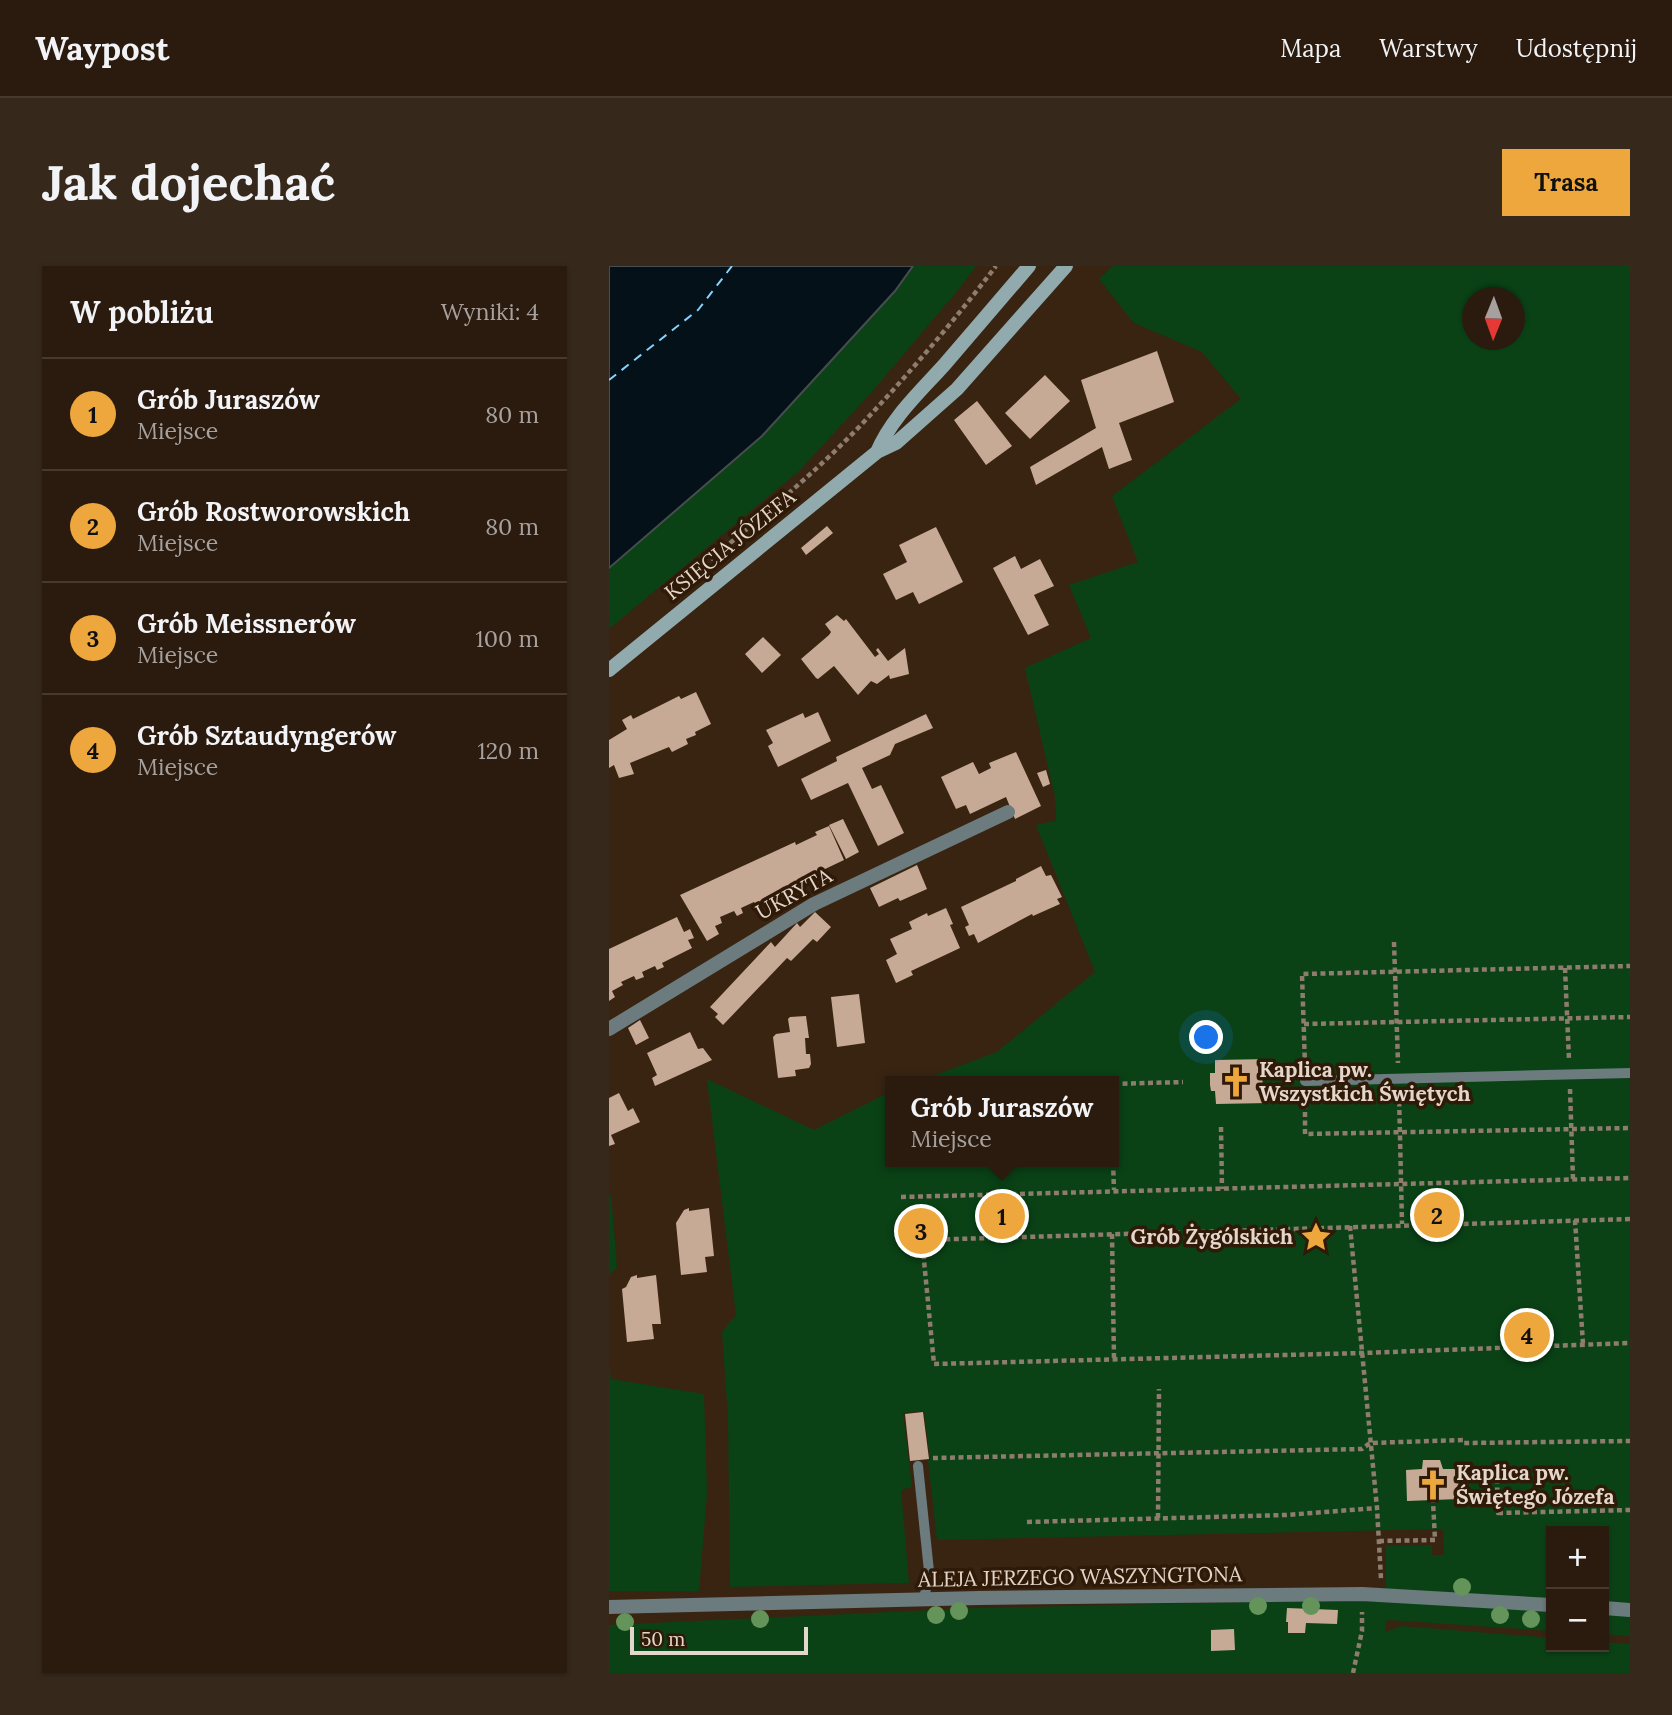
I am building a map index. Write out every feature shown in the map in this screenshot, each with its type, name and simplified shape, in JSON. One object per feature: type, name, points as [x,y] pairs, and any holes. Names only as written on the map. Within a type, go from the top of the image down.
[{"type":"street","name":"KSIĘCIA JÓZEFA","points":[[877,452],[885,433],[919,390],[1029,266]]},
{"type":"street","name":"KSIĘCIA JÓZEFA","points":[[609,670],[877,452],[896,443],[957,389],[1065,270]]},
{"type":"street","name":"UKRYTA","points":[[609,1029],[814,904],[1008,812]]},
{"type":"street","name":"ALEJA JERZEGO WASZYNGTONA","points":[[609,1607],[1361,1594],[1546,1605]]},
{"type":"street","points":[[1609,1608],[1630,1610]]},
{"type":"lane","points":[[1305,1081],[1630,1073]]},
{"type":"lane","points":[[918,1466],[929,1571],[925,1600]]},
{"type":"path","points":[[702,567],[796,486],[860,426],[967,305],[996,266]]},
{"type":"path","points":[[1630,967],[1302,974],[1305,1134],[1630,1128]]},
{"type":"path","points":[[1304,1024],[1630,1017]]},
{"type":"path","points":[[1119,1084],[1183,1082]]},
{"type":"path","points":[[1221,1127],[1222,1189]]},
{"type":"path","points":[[1113,1167],[1114,1190]]},
{"type":"path","points":[[901,1197],[1630,1178]]},
{"type":"path","points":[[1630,1219],[922,1240],[935,1364],[1630,1343]]},
{"type":"path","points":[[1575,1220],[1583,1344]]},
{"type":"path","points":[[1350,1226],[1380,1541],[1381,1594]]},
{"type":"path","points":[[1112,1234],[1114,1359]]},
{"type":"path","points":[[1158,1518],[1159,1389]]},
{"type":"path","points":[[933,1458],[1362,1450],[1370,1443],[1463,1440],[1464,1443],[1630,1441]]},
{"type":"path","points":[[1497,1479],[1498,1513],[1630,1510]]},
{"type":"path","points":[[1380,1541],[1435,1540],[1433,1501]]},
{"type":"path","points":[[1027,1522],[1286,1515],[1377,1508]]},
{"type":"path","points":[[1353,1673],[1362,1631],[1361,1594]]},
{"type":"green space","points":[[913,266],[976,266],[870,394],[799,471],[609,629],[609,568],[762,435],[895,291]]},
{"type":"green space","points":[[1113,266],[1630,266],[1630,1636],[1609,1634],[1609,1526],[1546,1526],[1546,1631],[1387,1620],[1385,1632],[1401,1626],[1546,1638],[1546,1652],[1609,1652],[1609,1642],[1630,1644],[1630,1673],[609,1673],[609,1625],[977,1608],[1386,1599],[1386,1546],[1432,1545],[1432,1555],[1444,1555],[1443,1529],[937,1540],[924,1411],[903,1413],[912,1487],[901,1490],[909,1583],[730,1587],[728,1417],[722,1332],[736,1315],[707,1079],[814,1130],[885,1094],[885,1167],[1119,1167],[1119,1076],[932,1076],[997,1052],[1095,972],[1036,825],[1056,821],[1055,797],[1025,668],[1091,638],[1069,585],[1138,562],[1112,496],[1241,399],[1202,352],[1134,323],[1099,279]]},
{"type":"green space","points":[[611,1194],[617,1267],[609,1275],[609,1196]]},
{"type":"green space","points":[[609,1364],[611,1379],[704,1394],[707,1493],[699,1591],[609,1591]]},
{"type":"shaded area","points":[[609,266],[913,266],[895,291],[762,436],[609,568]]},
{"type":"building","points":[[1157,351],[1174,402],[1119,423],[1132,460],[1109,469],[1102,447],[1036,485],[1030,467],[1096,428],[1081,380]]},
{"type":"building","points":[[1045,375],[1070,401],[1030,439],[1005,413]]},
{"type":"building","points":[[977,401],[1012,446],[986,465],[954,420]]},
{"type":"building","points":[[827,526],[833,533],[806,555],[801,548]]},
{"type":"building","points":[[936,527],[963,582],[919,604],[913,592],[896,600],[883,574],[907,562],[899,545]]},
{"type":"building","points":[[1015,556],[1021,569],[1040,559],[1054,586],[1034,595],[1049,625],[1028,635],[993,568]]},
{"type":"building","points":[[837,615],[844,621],[846,619],[875,657],[879,654],[876,650],[878,648],[888,661],[905,648],[909,674],[890,679],[889,675],[877,684],[871,681],[858,695],[834,666],[816,678],[801,659],[829,635],[831,632],[825,624]]},
{"type":"building","points":[[763,637],[781,655],[762,673],[745,654]]},
{"type":"building","points":[[696,692],[711,724],[686,739],[688,744],[672,752],[669,747],[630,763],[634,774],[619,778],[614,765],[609,768],[609,740],[627,729],[622,720],[631,715],[633,719],[679,696],[681,699]]},
{"type":"building","points":[[818,712],[831,741],[778,767],[768,746],[773,743],[766,730],[803,713],[805,718]]},
{"type":"building","points":[[926,714],[933,728],[895,744],[890,755],[862,768],[872,789],[881,785],[904,833],[878,846],[848,783],[811,800],[801,779],[837,761],[836,757]]},
{"type":"building","points":[[1016,752],[1041,806],[1015,819],[1006,797],[970,814],[966,805],[956,809],[941,777],[973,762],[979,774],[991,768],[989,763]]},
{"type":"building","points":[[1046,770],[1050,784],[1043,787],[1037,773]]},
{"type":"building","points":[[843,819],[859,852],[846,859],[829,825]]},
{"type":"building","points":[[829,826],[844,860],[804,879],[806,884],[799,887],[797,882],[783,889],[785,893],[778,896],[775,892],[762,899],[764,903],[757,906],[754,902],[741,908],[743,913],[737,916],[734,911],[720,917],[722,923],[715,926],[719,934],[707,941],[680,895],[795,842],[796,845]]},
{"type":"building","points":[[917,865],[927,889],[879,907],[870,888]]},
{"type":"building","points":[[1041,866],[1046,876],[1051,875],[1062,897],[1057,899],[1060,904],[1033,916],[1032,914],[978,943],[974,934],[969,936],[965,927],[969,925],[961,907]]},
{"type":"building","points":[[946,908],[960,948],[911,971],[913,975],[896,983],[886,960],[897,954],[890,939],[912,929],[909,922]]},
{"type":"building","points":[[815,912],[831,927],[817,942],[813,939],[791,961],[787,958],[723,1025],[715,1017],[718,1014],[710,1007],[771,942],[775,947],[797,923],[800,927]]},
{"type":"building","points":[[677,917],[684,932],[690,929],[694,938],[688,940],[692,948],[662,963],[664,967],[657,970],[655,966],[642,972],[644,977],[636,980],[634,976],[621,982],[623,985],[612,991],[615,997],[609,1001],[609,949]]},
{"type":"building","points":[[859,994],[865,1043],[837,1047],[831,997]]},
{"type":"building","points":[[806,1016],[809,1038],[805,1038],[806,1054],[810,1054],[811,1064],[809,1068],[795,1070],[796,1076],[778,1078],[773,1037],[790,1032],[790,1017]]},
{"type":"building","points":[[640,1020],[649,1038],[636,1045],[628,1028]]},
{"type":"building","points":[[690,1032],[698,1049],[703,1048],[712,1060],[655,1086],[652,1078],[657,1075],[647,1053]]},
{"type":"building","name":"Kaplica pw. Wszystkich Świętych","points":[[1268,1059],[1265,1071],[1262,1071],[1263,1091],[1266,1090],[1269,1103],[1216,1104],[1215,1091],[1211,1091],[1210,1085],[1210,1073],[1215,1073],[1215,1060]]},
{"type":"building","points":[[619,1093],[628,1111],[633,1108],[640,1122],[611,1135],[615,1144],[609,1146],[609,1098]]},
{"type":"building","points":[[689,1208],[689,1211],[709,1208],[714,1256],[705,1257],[707,1272],[681,1275],[676,1223],[684,1210]]},
{"type":"building","points":[[637,1275],[637,1278],[656,1275],[661,1324],[652,1324],[654,1339],[627,1342],[622,1289],[631,1277]]},
{"type":"building","points":[[923,1412],[929,1459],[910,1461],[905,1414]]},
{"type":"building","points":[[1423,1460],[1440,1460],[1443,1469],[1458,1469],[1459,1499],[1407,1501],[1406,1470],[1422,1469]]},
{"type":"building","points":[[1287,1608],[1338,1610],[1337,1624],[1306,1623],[1305,1633],[1288,1633]]},
{"type":"building","points":[[1234,1629],[1235,1650],[1211,1651],[1211,1630]]},
{"type":"ferry route","points":[[609,380],[698,310],[732,266]]},
{"type":"place","name":"Kaplica pw. Wszystkich Świętych","points":[[1236,1082]]},
{"type":"place","name":"Grób Rostworowskich","points":[[1437,1215]]},
{"type":"place","name":"Grób Juraszów","points":[[1002,1216]]},
{"type":"place","name":"Grób Meissnerów","points":[[921,1231]]},
{"type":"place","name":"Grób Żygólskich","points":[[1316,1237]]},
{"type":"place","name":"Grób Sztaudyngerów","points":[[1527,1335]]},
{"type":"place","name":"Kaplica pw. Świętego Józefa","points":[[1433,1485]]}]
